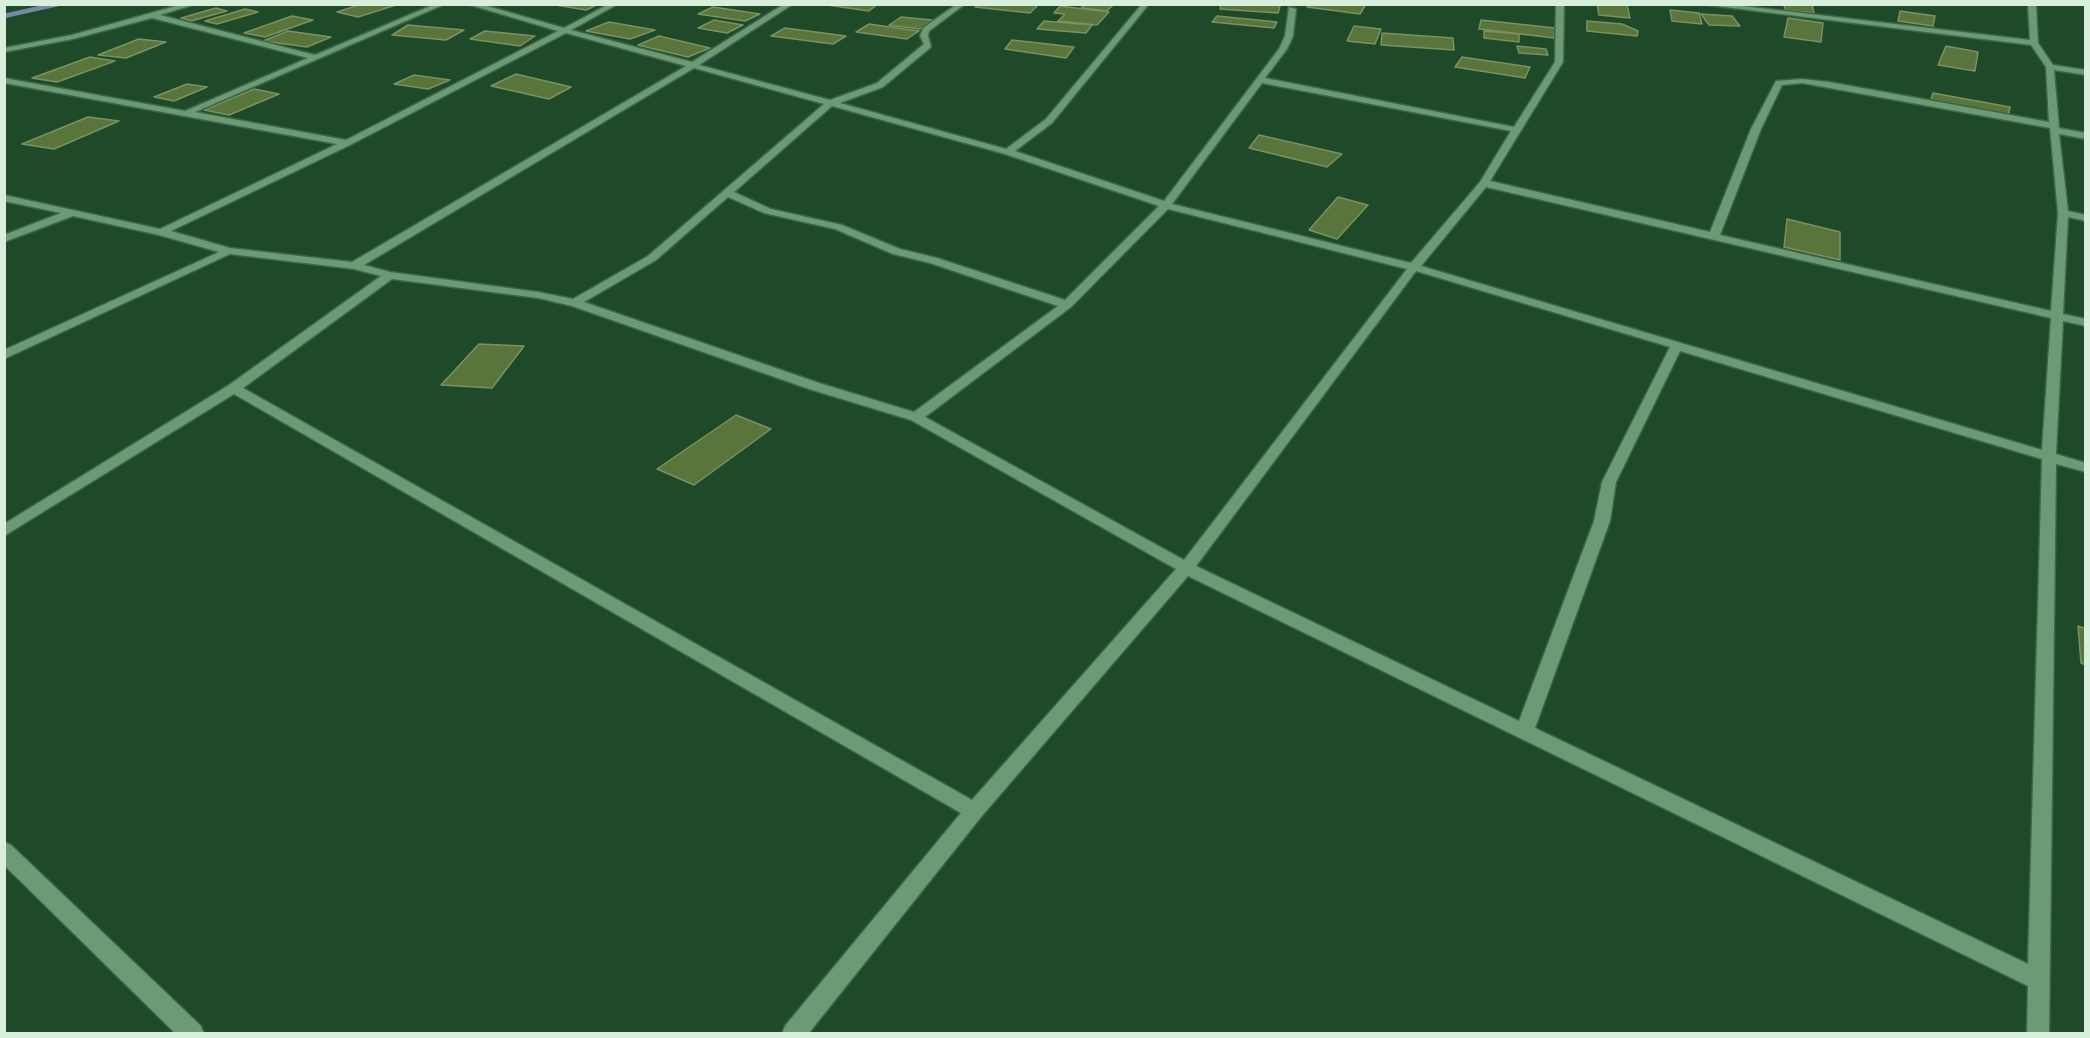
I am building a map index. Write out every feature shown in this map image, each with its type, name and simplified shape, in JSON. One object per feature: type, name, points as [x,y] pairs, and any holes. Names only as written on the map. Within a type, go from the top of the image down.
[{"type":"street","points":[[4,50],[73,37],[193,4]]},
{"type":"street","points":[[188,112],[442,4]]},
{"type":"street","points":[[470,4],[1008,152],[1166,205],[1414,267],[2085,468]]},
{"type":"street","points":[[161,232],[347,143],[615,4]]},
{"type":"street","points":[[354,266],[641,98],[790,4]]},
{"type":"street","points":[[575,303],[652,258],[829,104],[880,84],[928,45],[924,36],[926,30],[962,4]]},
{"type":"street","points":[[1008,152],[1049,121],[1146,4]]},
{"type":"street","points":[[793,1034],[974,811],[1186,568],[1414,267],[1484,183],[1560,62],[1560,4]]},
{"type":"street","points":[[1703,4],[2034,43]]},
{"type":"street","points":[[2032,4],[2034,43],[2050,67],[2063,213],[2049,456],[2038,1034]]},
{"type":"street","points":[[916,417],[1067,305],[1166,205],[1283,49],[1293,9]]},
{"type":"street","points":[[154,16],[318,58]]},
{"type":"street","points":[[2050,67],[2085,73]]},
{"type":"street","points":[[4,80],[347,143]]},
{"type":"street","points":[[1261,80],[1518,130]]},
{"type":"street","points":[[1714,237],[1756,129],[1779,83],[1802,81],[1829,85],[2085,136]]},
{"type":"street","points":[[1484,183],[2085,323]]},
{"type":"street","points":[[726,192],[768,211],[838,228],[897,252],[933,260],[1067,305]]},
{"type":"street","points":[[4,198],[161,232],[229,251],[354,266],[390,275],[538,295],[575,303],[814,386],[916,417],[1186,568],[2040,981]]},
{"type":"street","points":[[4,239],[73,213]]},
{"type":"street","points":[[2063,213],[2085,218]]},
{"type":"street","points":[[4,355],[229,251]]},
{"type":"street","points":[[4,531],[234,388],[390,275]]},
{"type":"street","points":[[1524,732],[1602,522],[1609,482],[1677,345]]},
{"type":"street","points":[[234,388],[974,811]]},
{"type":"street","points":[[4,851],[193,1034]]},
{"type":"building","points":[[362,4],[399,4],[358,17],[337,12]]},
{"type":"building","points":[[549,4],[599,4],[586,10]]},
{"type":"building","points":[[820,4],[878,4],[869,11]]},
{"type":"building","points":[[978,4],[1039,4],[1030,13],[975,7]]},
{"type":"building","points":[[1086,4],[1114,4],[1107,11],[1081,8]]},
{"type":"building","points":[[1221,4],[1280,6],[1278,13],[1220,9]]},
{"type":"building","points":[[1308,4],[1366,4],[1360,14],[1307,7]]},
{"type":"building","points":[[1597,4],[1627,5],[1630,18],[1599,15]]},
{"type":"building","points":[[1784,4],[1812,4],[1814,13],[1785,10]]},
{"type":"building","points":[[1060,6],[1109,12],[1097,25],[1058,21],[1065,14],[1054,13]]},
{"type":"building","points":[[713,7],[760,14],[745,21],[698,14]]},
{"type":"building","points":[[216,8],[227,11],[191,21],[181,18]]},
{"type":"building","points":[[245,9],[258,12],[217,24],[205,21]]},
{"type":"building","points":[[1670,10],[1699,13],[1702,24],[1672,21]]},
{"type":"building","points":[[1900,11],[1935,16],[1933,26],[1898,21]]},
{"type":"building","points":[[1701,14],[1732,16],[1740,26],[1709,25]]},
{"type":"building","points":[[292,16],[313,20],[265,37],[244,33]]},
{"type":"building","points":[[1217,16],[1277,22],[1274,28],[1212,22]]},
{"type":"building","points":[[901,17],[932,20],[920,29],[889,25]]},
{"type":"building","points":[[1788,18],[1823,23],[1821,42],[1784,37]]},
{"type":"building","points":[[714,20],[743,25],[727,33],[698,28]]},
{"type":"building","points":[[1481,20],[1555,28],[1554,38],[1479,29]]},
{"type":"building","points":[[1044,21],[1092,25],[1086,33],[1037,29]]},
{"type":"building","points":[[1587,21],[1622,24],[1638,31],[1637,36],[1587,31]]},
{"type":"building","points":[[609,22],[655,30],[630,39],[586,31]]},
{"type":"building","points":[[869,24],[919,31],[907,39],[856,32]]},
{"type":"building","points":[[408,25],[464,30],[446,40],[392,35]]},
{"type":"building","points":[[1354,26],[1381,29],[1375,44],[1347,41]]},
{"type":"building","points":[[785,28],[846,36],[833,44],[771,36]]},
{"type":"building","points":[[288,31],[331,37],[307,47],[263,41]]},
{"type":"building","points":[[485,31],[535,36],[520,46],[470,39]]},
{"type":"building","points":[[1484,31],[1519,34],[1519,42],[1484,38]]},
{"type":"building","points":[[1382,33],[1453,38],[1454,50],[1381,45]]},
{"type":"building","points":[[659,36],[710,48],[688,57],[638,45]]},
{"type":"building","points":[[139,39],[166,42],[126,58],[98,55]]},
{"type":"building","points":[[1012,40],[1074,47],[1066,58],[1005,49]]},
{"type":"building","points":[[1517,46],[1546,49],[1548,55],[1519,53]]},
{"type":"building","points":[[1946,46],[1978,52],[1975,71],[1938,65]]},
{"type":"building","points":[[90,57],[115,61],[57,82],[32,78]]},
{"type":"building","points":[[1462,57],[1530,67],[1525,78],[1455,67]]},
{"type":"building","points":[[516,74],[571,87],[549,99],[491,86]]},
{"type":"building","points":[[414,75],[450,80],[428,89],[394,84]]},
{"type":"building","points":[[187,84],[207,87],[174,101],[154,97]]},
{"type":"building","points":[[254,89],[279,94],[229,115],[204,110]]},
{"type":"building","points":[[1933,93],[2010,107],[2008,117],[1930,102]]},
{"type":"building","points":[[88,117],[119,121],[54,149],[22,144]]},
{"type":"building","points":[[1259,135],[1342,154],[1327,167],[1249,148]]},
{"type":"building","points":[[1338,197],[1368,205],[1337,239],[1309,230]]},
{"type":"building","points":[[1787,219],[1840,232],[1840,260],[1784,247]]},
{"type":"building","points":[[479,344],[524,346],[492,388],[441,385]]},
{"type":"building","points":[[736,415],[771,429],[694,485],[657,469]]},
{"type":"building","points":[[2078,626],[2086,629],[2086,665],[2081,663]]},
{"type":"waterway","points":[[4,16],[58,4]]}]
